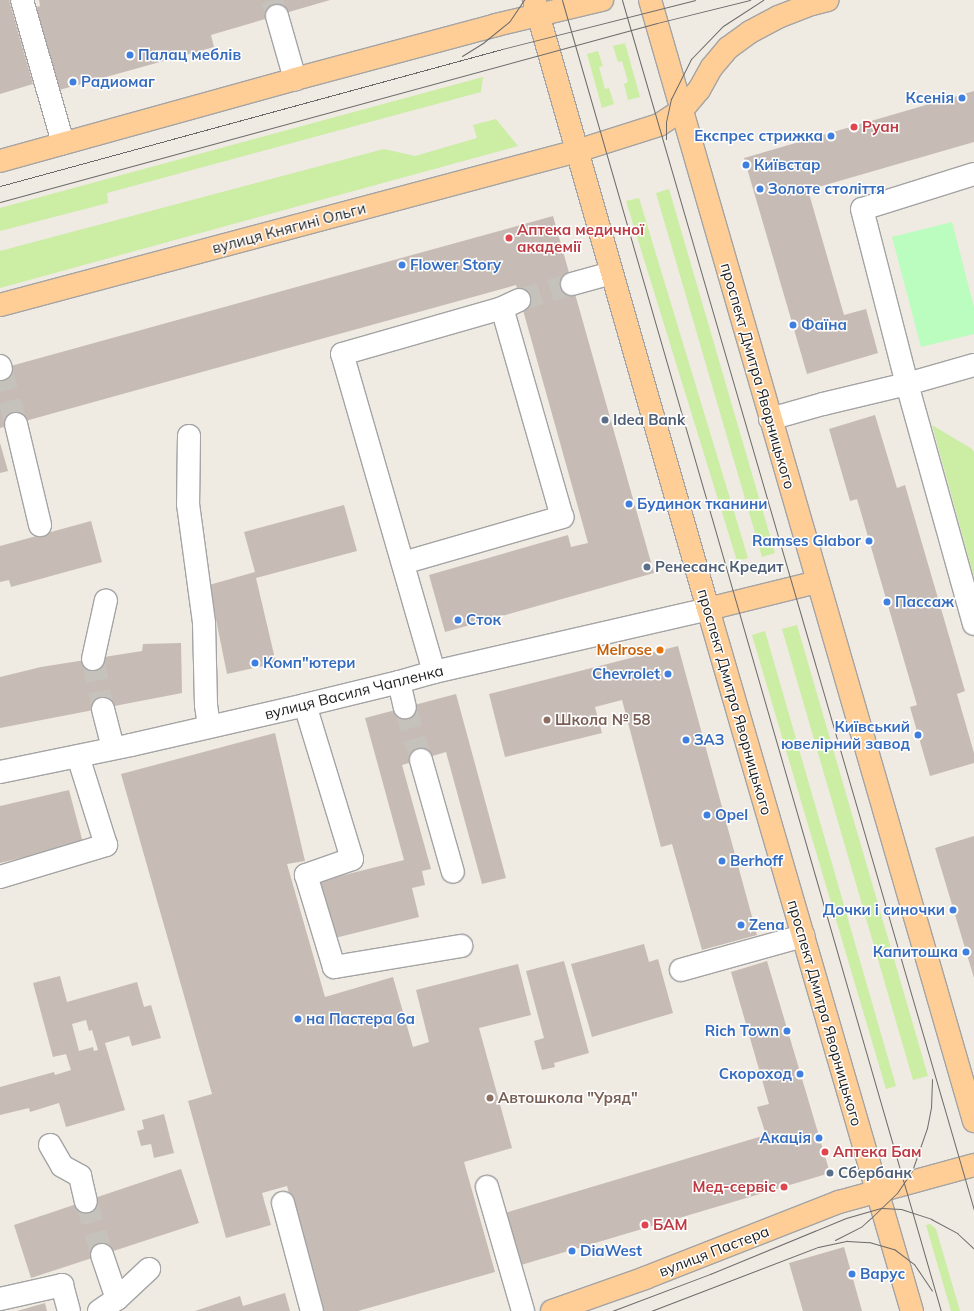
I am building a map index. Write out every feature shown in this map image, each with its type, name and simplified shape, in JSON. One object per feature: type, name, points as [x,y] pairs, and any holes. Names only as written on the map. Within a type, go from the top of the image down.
[{"type":"main road","points":[[0,161],[295,78],[536,7],[602,0]]},
{"type":"main road","name":"проспект Дмитра Яворницького","points":[[650,0],[974,1121]]},
{"type":"main road","name":"вулиця Княгині Ольги","points":[[0,305],[577,151],[659,125],[682,110],[699,90],[712,68],[728,48],[750,32],[778,17],[812,4],[828,0]]},
{"type":"main road","name":"проспект Дмитра Яворницького","points":[[536,7],[708,609],[912,1311]]},
{"type":"main road","points":[[708,609],[817,582]]},
{"type":"main road","name":"вулиця Пастера","points":[[552,1311],[645,1278],[839,1202],[974,1165]]},
{"type":"street","points":[[22,0],[63,143]]},
{"type":"street","points":[[277,16],[295,78]]},
{"type":"street","points":[[974,174],[862,209],[907,384],[974,624]]},
{"type":"street","points":[[572,284],[612,273]]},
{"type":"street","points":[[403,563],[562,517],[510,304],[342,354],[434,672]]},
{"type":"street","points":[[770,419],[822,404],[907,384],[974,366]]},
{"type":"street","points":[[16,424],[40,525]]},
{"type":"street","points":[[189,436],[188,504],[204,623],[206,704],[209,726]]},
{"type":"street","points":[[93,659],[106,600]]},
{"type":"street","name":"вулиця Василя Чапленка","points":[[0,772],[305,705],[434,672],[708,609]]},
{"type":"street","points":[[399,682],[405,707]]},
{"type":"street","points":[[305,705],[352,859],[306,875],[334,967],[461,946]]},
{"type":"street","points":[[104,709],[113,748]]},
{"type":"street","points":[[0,877],[106,845],[86,786],[78,756]]},
{"type":"street","points":[[421,760],[453,872]]},
{"type":"street","points":[[681,970],[803,936]]},
{"type":"street","points":[[50,1145],[62,1166],[80,1176],[86,1201]]},
{"type":"street","points":[[487,1187],[523,1311]]},
{"type":"street","points":[[283,1203],[312,1311]]},
{"type":"street","points":[[102,1255],[117,1299]]},
{"type":"street","points":[[99,1311],[117,1299],[148,1269]]},
{"type":"street","points":[[0,1299],[62,1285],[69,1311]]},
{"type":"green space","points":[[625,43],[640,97],[628,100],[624,84],[628,82],[622,61],[618,62],[613,46]]},
{"type":"green space","points":[[598,51],[603,66],[599,67],[605,89],[609,88],[614,104],[602,108],[587,54]]},
{"type":"green space","points":[[483,77],[481,92],[107,193],[108,203],[0,231],[0,208]]},
{"type":"green space","points":[[496,119],[518,146],[0,288],[0,251],[384,149],[415,156],[477,138],[473,125]]},
{"type":"green space","points":[[669,189],[775,553],[762,557],[656,193]]},
{"type":"green space","points":[[639,198],[748,558],[737,561],[626,201]]},
{"type":"green space","points":[[952,222],[974,307],[974,334],[921,347],[892,237]]},
{"type":"green space","points":[[932,425],[972,449],[974,452],[974,577]]},
{"type":"green space","points":[[797,625],[928,1076],[913,1080],[782,629]]},
{"type":"green space","points":[[765,631],[896,1086],[886,1089],[752,635]]},
{"type":"green space","points":[[930,1224],[936,1229],[960,1311],[951,1311],[926,1225]]},
{"type":"building","points":[[0,0],[9,0],[33,84],[0,94]]},
{"type":"building","points":[[39,0],[330,0],[211,35],[214,47],[52,92],[29,10],[40,6]]},
{"type":"building","points":[[974,91],[974,142],[808,190],[844,315],[866,309],[878,353],[807,374],[744,158]]},
{"type":"building","points":[[553,216],[654,573],[445,632],[429,575],[568,535],[571,547],[588,543],[516,285],[0,428],[0,369]]},
{"type":"building","points":[[875,415],[897,488],[905,485],[965,691],[957,694],[974,753],[974,763],[930,776],[910,707],[917,705],[857,499],[850,501],[829,429]]},
{"type":"building","points":[[0,443],[8,471],[0,473]]},
{"type":"building","points":[[344,505],[357,551],[256,578],[276,663],[227,674],[209,585],[255,572],[244,532]]},
{"type":"building","points":[[91,521],[102,562],[11,587],[9,580],[0,582],[0,546]]},
{"type":"building","points":[[181,643],[182,693],[0,728],[0,677],[41,667],[142,651],[143,644]]},
{"type":"building","points":[[678,646],[757,935],[702,950],[672,844],[661,847],[622,700],[595,707],[602,733],[505,757],[489,694]]},
{"type":"building","points":[[456,694],[506,878],[482,884],[446,752],[402,765],[431,869],[422,871],[425,885],[412,888],[419,917],[335,938],[320,881],[404,860],[365,718]]},
{"type":"building","name":"на Пастера 6а","points":[[275,733],[305,861],[287,864],[325,997],[393,977],[413,1047],[429,1042],[416,990],[518,964],[531,1015],[479,1028],[512,1148],[464,1162],[495,1272],[358,1311],[322,1311],[287,1186],[262,1193],[271,1225],[226,1238],[188,1101],[212,1094],[121,774]]},
{"type":"building","points":[[69,790],[83,843],[0,863],[0,806]]},
{"type":"building","points":[[974,836],[974,978],[935,848]]},
{"type":"building","points":[[644,944],[649,962],[658,959],[673,1013],[592,1037],[571,964]]},
{"type":"building","points":[[564,961],[589,1053],[554,1063],[555,1067],[542,1070],[534,1041],[544,1038],[526,971]]},
{"type":"building","points":[[767,961],[830,1173],[521,1265],[505,1213],[766,1135],[757,1107],[769,1104],[731,972]]},
{"type":"building","points":[[60,976],[67,1002],[137,982],[144,1007],[151,1005],[161,1038],[132,1046],[129,1036],[105,1043],[125,1110],[66,1127],[59,1103],[30,1112],[29,1108],[0,1115],[0,1087],[54,1072],[55,1075],[71,1070],[66,1054],[53,1057],[33,983]],"holes":[[[86,1020],[89,1031],[92,1030],[98,1050],[94,1051],[93,1047],[79,1051],[72,1024]]]},
{"type":"building","points":[[164,1114],[174,1153],[154,1158],[151,1144],[141,1146],[137,1131],[144,1129],[142,1120]]},
{"type":"building","points":[[181,1169],[199,1223],[31,1278],[14,1225]]},
{"type":"building","points":[[844,1247],[862,1311],[803,1311],[789,1263]]},
{"type":"building","points":[[285,1293],[290,1311],[195,1311],[240,1296],[243,1306]]},
{"type":"building","points":[[45,1303],[47,1311],[17,1311]]},
{"type":"tunnel","points":[[272,0],[277,16]]},
{"type":"tunnel","points":[[519,300],[572,284]]},
{"type":"tunnel","points":[[1,369],[16,424]]},
{"type":"tunnel","points":[[93,659],[103,709]]},
{"type":"tunnel","points":[[405,707],[421,760]]},
{"type":"tunnel","points":[[86,1201],[102,1255]]},
{"type":"tram line","points":[[462,56],[484,42],[509,22],[524,0]]},
{"type":"tram line","points":[[562,0],[941,1311]]},
{"type":"tram line","points":[[622,0],[974,1210]]},
{"type":"tram line","points":[[0,186],[502,49],[695,0]]},
{"type":"tram line","points":[[0,202],[657,23],[750,0]]},
{"type":"tram line","points":[[666,139],[666,122],[671,99],[691,59],[723,26],[763,0]]},
{"type":"tram line","points":[[835,1240],[862,1226],[871,1218],[897,1193],[912,1171],[927,1128],[931,1108],[932,1079]]},
{"type":"tram line","points":[[612,1311],[710,1274],[846,1218],[882,1208],[901,1209],[931,1219],[957,1233],[974,1249]]},
{"type":"tram line","points":[[651,1311],[818,1247],[847,1241],[869,1242],[894,1249],[914,1264],[932,1291]]},
{"type":"place","name":"Палац меблів","points":[[130,55]]},
{"type":"place","name":"Радиомаг","points":[[73,82]]},
{"type":"place","name":"Ксенія","points":[[962,98]]},
{"type":"place","name":"Руан","points":[[854,127]]},
{"type":"place","name":"Експрес стрижка","points":[[831,136]]},
{"type":"place","name":"Київстар","points":[[746,165]]},
{"type":"place","name":"Золоте століття","points":[[760,189]]},
{"type":"place","name":"Аптека медичної академії","points":[[509,238]]},
{"type":"place","name":"Flower Story","points":[[402,265]]},
{"type":"place","name":"Фаїна","points":[[793,325]]},
{"type":"place","name":"Idea Bank","points":[[605,420]]},
{"type":"place","name":"Будинок тканини","points":[[629,504]]},
{"type":"place","name":"Ramses Glabor","points":[[869,541]]},
{"type":"place","name":"Ренесанс Кредит","points":[[647,567]]},
{"type":"place","name":"Пассаж","points":[[887,602]]},
{"type":"place","name":"Сток","points":[[458,620]]},
{"type":"place","name":"Melrose","points":[[660,650]]},
{"type":"place","name":"Комп\"ютери","points":[[255,663]]},
{"type":"place","name":"Chevrolet","points":[[668,674]]},
{"type":"place","name":"Школа № 58","points":[[547,720]]},
{"type":"place","name":"Київський ювелірний завод","points":[[918,735]]},
{"type":"place","name":"ЗАЗ","points":[[686,740]]},
{"type":"place","name":"Opel","points":[[707,815]]},
{"type":"place","name":"Berhoff","points":[[722,861]]},
{"type":"place","name":"Дочки і синочки","points":[[953,910]]},
{"type":"place","name":"Zena","points":[[741,925]]},
{"type":"place","name":"Капитошка","points":[[966,952]]},
{"type":"place","name":"на Пастера 6а","points":[[298,1019]]},
{"type":"place","name":"Rich Town","points":[[787,1031]]},
{"type":"place","name":"Скороход","points":[[800,1074]]},
{"type":"place","name":"Автошкола \"Уряд\"","points":[[490,1098]]},
{"type":"place","name":"Акація","points":[[819,1138]]},
{"type":"place","name":"Аптека Бам","points":[[825,1152]]},
{"type":"place","name":"Сбербанк","points":[[830,1173]]},
{"type":"place","name":"Мед-сервіс","points":[[784,1187]]},
{"type":"place","name":"БАМ","points":[[645,1225]]},
{"type":"place","name":"DiaWest","points":[[572,1251]]},
{"type":"place","name":"Варус","points":[[852,1274]]}]
